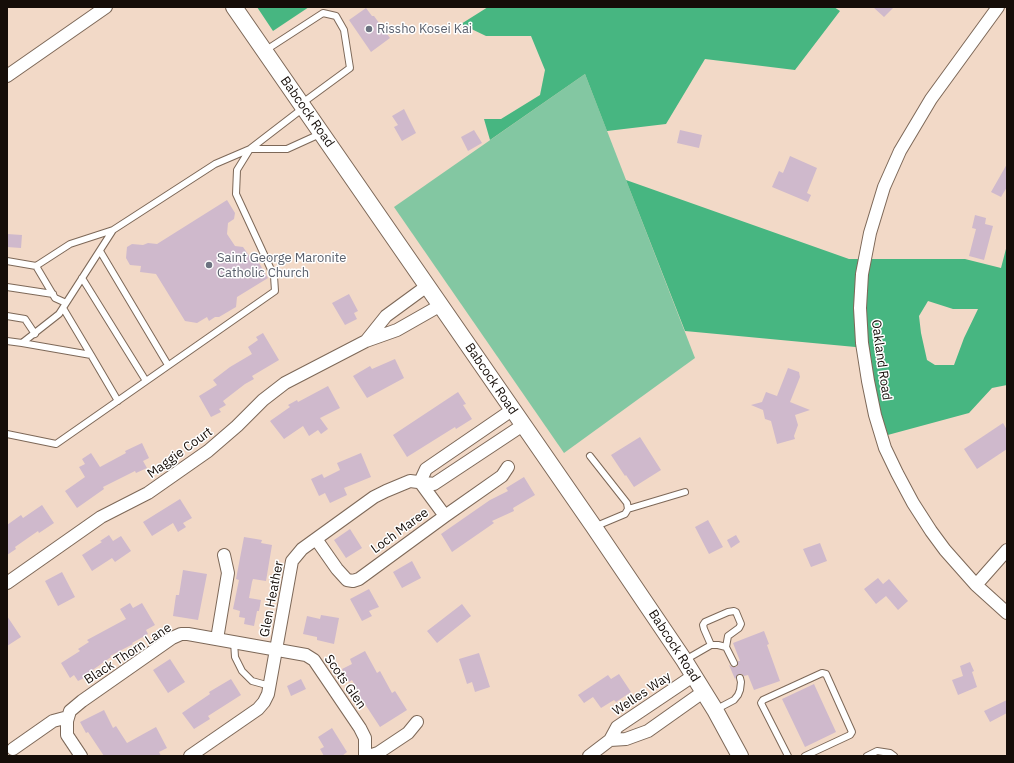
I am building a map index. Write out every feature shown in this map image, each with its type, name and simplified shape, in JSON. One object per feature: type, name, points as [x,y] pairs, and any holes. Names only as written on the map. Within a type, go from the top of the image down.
[{"type":"main road","name":"Babcock Road","points":[[234,7],[594,527],[684,660],[715,710],[740,756]]},
{"type":"street","points":[[7,76],[106,7]]},
{"type":"street","name":"Oakland Road","points":[[998,7],[931,99],[900,151],[884,187],[870,233],[862,274],[860,308],[862,343],[868,381],[875,415],[885,448],[913,503],[931,531],[958,566],[976,585],[1007,613]]},
{"type":"street","name":"Maggie Court","points":[[366,341],[386,316],[427,286]]},
{"type":"street","name":"Maggie Court","points":[[7,583],[101,517],[148,493],[208,452],[237,426],[262,400],[285,383],[366,341],[397,330],[441,305]]},
{"type":"street","points":[[445,516],[420,482],[426,469],[512,410]]},
{"type":"street","name":"Glen Heather","points":[[190,756],[258,709],[264,702],[270,686],[292,561],[302,549],[374,497],[410,482],[434,484],[523,425]]},
{"type":"street","name":"Loch Maree","points":[[316,539],[337,569],[347,580],[359,579],[502,476],[508,467]]},
{"type":"street","points":[[976,585],[1007,550]]},
{"type":"street","points":[[217,639],[228,573],[224,555]]},
{"type":"street","name":"Black Thorn Lane","points":[[68,717],[70,711],[82,701],[172,638],[181,634],[276,649]]},
{"type":"street","name":"Scots Glen","points":[[276,649],[306,655],[314,660],[366,738],[365,756]]},
{"type":"street","name":"Welles Way","points":[[610,740],[617,727],[693,676]]},
{"type":"street","name":"Welles Way","points":[[589,756],[610,740],[626,739],[648,730],[703,692]]},
{"type":"street","points":[[13,749],[53,721],[68,717],[66,727],[67,735],[81,756]]},
{"type":"street","points":[[369,756],[378,754],[408,733],[417,722]]},
{"type":"lane","points":[[7,434],[56,444],[275,290],[274,276],[236,194],[237,170],[250,150],[350,68],[344,30],[336,16],[323,13],[265,51]]},
{"type":"lane","points":[[7,262],[36,266],[70,244],[113,230],[215,164],[250,150],[287,149],[322,134]]},
{"type":"lane","points":[[22,343],[59,314],[113,230]]},
{"type":"lane","points":[[100,251],[168,365]]},
{"type":"lane","points":[[36,266],[55,298],[64,306],[91,356],[118,401]]},
{"type":"lane","points":[[82,278],[146,381]]},
{"type":"lane","points":[[7,287],[53,294]]},
{"type":"lane","points":[[7,316],[25,319],[35,334]]},
{"type":"lane","points":[[7,341],[91,356]]},
{"type":"lane","points":[[590,456],[627,503],[628,509],[625,514],[594,527]]},
{"type":"lane","points":[[628,509],[685,492]]},
{"type":"lane","points":[[711,646],[704,629],[703,625],[705,622],[728,612],[736,612],[741,624],[739,628],[728,636],[726,647],[734,662]]},
{"type":"lane","points":[[234,642],[235,657],[242,672],[252,681],[270,686]]},
{"type":"lane","points":[[684,660],[711,646],[718,645],[726,647]]},
{"type":"lane","points":[[788,756],[762,703],[762,700],[822,673],[826,674],[852,732],[850,735],[805,756]]},
{"type":"lane","points":[[715,710],[734,700],[738,695],[741,682],[740,678]]},
{"type":"lane","points":[[867,756],[877,751],[890,753],[894,756]]},
{"type":"green space","points":[[257,7],[309,7],[273,31]]},
{"type":"green space","points":[[488,7],[834,7],[840,11],[795,70],[705,59],[666,124],[607,131],[585,74],[490,140],[484,119],[501,119],[540,95],[545,70],[531,36],[486,36],[461,24]]},
{"type":"green space","points":[[585,74],[695,358],[564,453],[394,207]]},
{"type":"green space","points":[[626,180],[849,259],[965,259],[1001,268],[1007,245],[1007,385],[992,388],[969,413],[884,436],[866,348],[685,331]],"holes":[[[928,301],[953,309],[978,309],[964,338],[954,365],[935,365],[927,360],[919,316]]]},
{"type":"building","points":[[873,7],[894,7],[884,17]]},
{"type":"building","name":"Rissho Kosei Kai","points":[[366,8],[372,16],[374,16],[390,38],[371,52],[349,20]]},
{"type":"building","points":[[404,109],[416,133],[402,141],[394,127],[398,125],[392,116]]},
{"type":"building","points":[[474,130],[482,143],[468,151],[461,137]]},
{"type":"building","points":[[680,130],[702,135],[699,148],[677,143]]},
{"type":"building","points":[[790,156],[817,168],[807,193],[811,195],[808,202],[772,187],[779,171],[783,173]]},
{"type":"building","points":[[1007,164],[1007,187],[1001,197],[991,192]]},
{"type":"building","points":[[227,200],[235,213],[234,219],[228,223],[227,234],[235,246],[243,247],[250,257],[256,258],[268,278],[237,297],[236,307],[219,317],[215,317],[209,321],[207,317],[197,323],[185,321],[156,274],[140,272],[141,266],[130,265],[126,258],[127,247],[132,244],[157,244]]},
{"type":"building","points":[[975,215],[986,218],[985,224],[993,226],[984,260],[969,256],[976,229],[972,228]]},
{"type":"building","points":[[7,234],[22,235],[21,248],[7,247]]},
{"type":"building","points":[[349,294],[358,311],[354,313],[357,319],[345,325],[332,303]]},
{"type":"building","points":[[263,333],[279,360],[252,376],[254,379],[223,401],[226,405],[219,409],[221,412],[211,417],[199,396],[217,385],[213,380],[230,367],[252,354],[248,347],[258,340],[256,337]]},
{"type":"building","points":[[395,359],[404,378],[367,398],[353,376],[370,366],[372,369]]},
{"type":"building","points":[[788,368],[799,372],[800,377],[790,402],[810,410],[795,415],[798,425],[794,436],[795,439],[777,444],[771,421],[765,419],[763,410],[751,405],[762,402],[766,392],[777,396]]},
{"type":"building","points":[[328,386],[340,408],[320,418],[328,429],[321,434],[318,430],[309,436],[303,426],[284,439],[270,421],[290,407],[288,405],[297,400],[298,402]]},
{"type":"building","points":[[458,392],[466,404],[463,405],[472,419],[456,429],[455,427],[407,457],[393,435]]},
{"type":"building","points":[[1003,423],[1007,430],[1007,449],[977,469],[964,449]]},
{"type":"building","points":[[640,437],[661,470],[634,487],[611,455]]},
{"type":"building","points":[[142,443],[149,458],[143,461],[147,468],[136,473],[135,471],[103,487],[104,489],[77,508],[65,491],[85,477],[79,467],[85,464],[82,459],[91,453],[100,467],[126,453],[125,451]]},
{"type":"building","points":[[361,453],[371,477],[344,488],[347,495],[330,503],[325,493],[319,496],[311,479],[322,474],[324,478],[340,470],[337,463]]},
{"type":"building","points":[[524,477],[535,495],[513,508],[514,511],[492,521],[494,523],[452,552],[441,534],[490,500],[508,491],[506,488]]},
{"type":"building","points":[[180,499],[192,518],[183,523],[186,527],[178,532],[173,523],[152,536],[143,522]]},
{"type":"building","points":[[42,505],[54,523],[39,533],[38,531],[15,547],[16,549],[7,555],[7,525],[21,515],[23,518]]},
{"type":"building","points":[[708,520],[723,547],[709,554],[695,527]]},
{"type":"building","points":[[350,529],[362,548],[346,558],[334,540]]},
{"type":"building","points":[[109,535],[113,541],[121,536],[131,551],[115,562],[112,558],[92,571],[82,555],[102,542],[100,541]]},
{"type":"building","points":[[736,535],[740,542],[731,548],[727,540]]},
{"type":"building","points":[[244,537],[262,540],[261,543],[272,545],[266,581],[253,579],[252,582],[249,598],[261,600],[254,626],[244,624],[245,618],[239,617],[240,611],[233,609],[239,580],[236,579]]},
{"type":"building","points":[[820,543],[827,561],[811,567],[803,549]]},
{"type":"building","points":[[412,561],[421,578],[402,588],[393,572]]},
{"type":"building","points":[[183,570],[207,574],[198,620],[173,616],[176,595],[179,595]]},
{"type":"building","points":[[62,572],[75,597],[58,606],[45,581]]},
{"type":"building","points":[[878,578],[883,584],[889,579],[908,601],[898,610],[886,596],[876,604],[864,589]]},
{"type":"building","points":[[369,589],[379,607],[369,611],[372,616],[362,621],[350,599]]},
{"type":"building","points":[[130,603],[133,608],[142,603],[155,625],[146,630],[148,634],[110,656],[111,657],[87,674],[88,676],[78,681],[74,675],[70,678],[61,663],[80,651],[78,649],[89,642],[87,640],[126,619],[120,609]]},
{"type":"building","points":[[462,604],[471,616],[437,643],[427,631]]},
{"type":"building","points":[[321,615],[339,618],[334,644],[317,640],[317,637],[303,634],[307,616],[320,619]]},
{"type":"building","points":[[7,616],[21,637],[7,646]]},
{"type":"building","points":[[764,631],[769,644],[767,645],[780,681],[754,690],[748,675],[744,676],[739,674],[735,679],[729,665],[736,667],[738,665],[738,661],[740,661],[733,643]]},
{"type":"building","points":[[365,651],[377,673],[380,671],[392,693],[395,691],[407,710],[380,727],[359,695],[352,680],[349,682],[342,669],[352,664],[350,659]]},
{"type":"building","points":[[479,653],[490,687],[475,692],[472,682],[467,684],[459,659]]},
{"type":"building","points":[[170,659],[185,682],[168,693],[153,670]]},
{"type":"building","points":[[970,662],[974,671],[972,672],[977,687],[958,695],[952,680],[963,676],[960,666]]},
{"type":"building","points":[[619,674],[631,692],[616,702],[614,700],[601,708],[593,697],[584,703],[578,695],[608,675],[611,679]]},
{"type":"building","points":[[231,679],[241,695],[208,716],[210,719],[194,729],[182,713],[210,694],[209,692]]},
{"type":"building","points":[[301,679],[306,689],[291,696],[287,686]]},
{"type":"building","points":[[814,684],[836,732],[805,747],[782,699]]},
{"type":"building","points":[[1007,700],[1007,713],[990,722],[984,711]]},
{"type":"building","points":[[104,710],[113,728],[116,726],[127,743],[156,727],[167,748],[159,752],[161,756],[104,756],[88,732],[86,733],[80,722]]},
{"type":"building","points":[[332,728],[347,752],[342,756],[324,756],[320,749],[324,747],[318,737]]},
{"type":"place","name":"Rissho Kosei Kai","points":[[369,29]]},
{"type":"place","name":"Saint George Maronite Catholic Church","points":[[209,265]]}]
